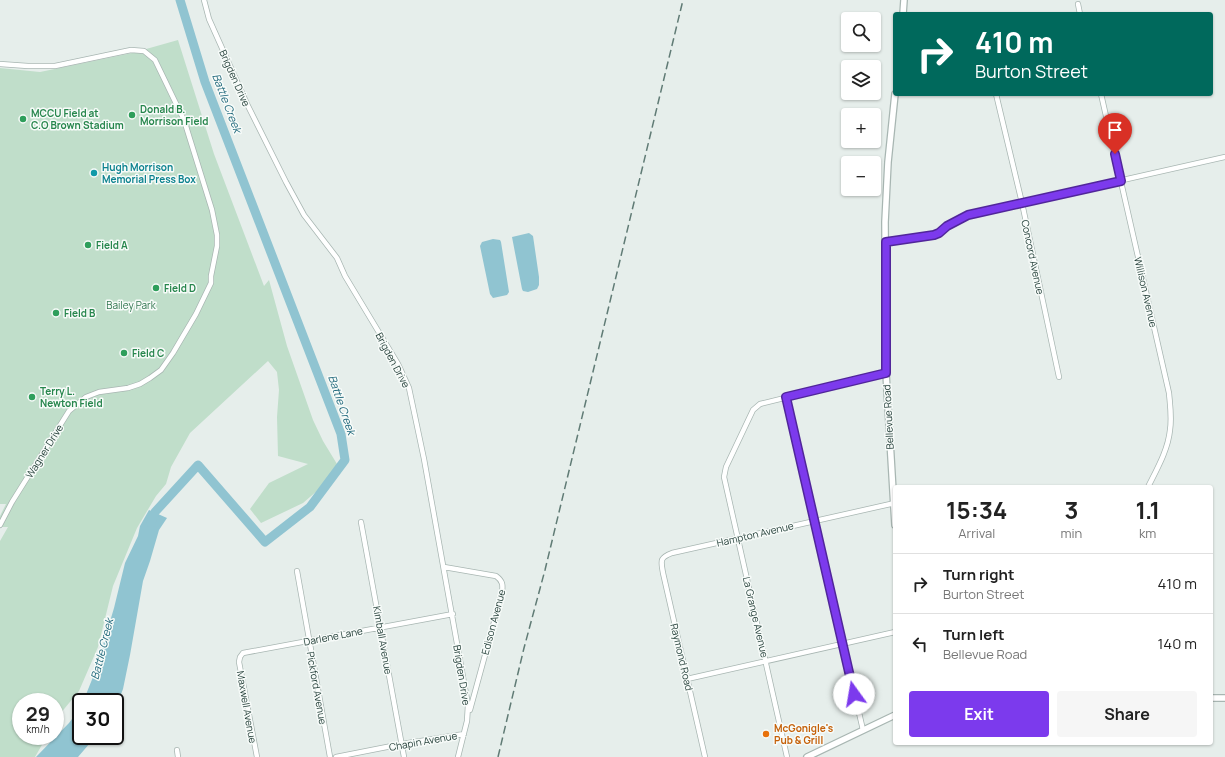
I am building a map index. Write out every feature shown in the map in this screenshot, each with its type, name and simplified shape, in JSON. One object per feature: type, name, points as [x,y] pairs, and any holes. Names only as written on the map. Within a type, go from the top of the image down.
[{"type":"street","name":"Brigden Drive","points":[[204,0],[209,19],[246,104],[286,182],[304,215],[336,258],[398,364],[409,388],[453,614],[468,705],[467,721],[458,757]]},
{"type":"street","points":[[903,12],[904,0]]},
{"type":"street","points":[[1078,4],[1080,12]]},
{"type":"street","name":"Wagner Drive","points":[[0,64],[55,66],[131,50],[144,51],[155,60],[184,120],[212,210],[217,235],[211,283],[204,299],[161,370],[140,384],[128,388],[99,392],[86,397],[69,411],[12,502],[0,525]]},
{"type":"street","name":"Bellevue Road","points":[[893,487],[886,373],[885,222],[888,162],[895,96]]},
{"type":"street","name":"Concord Avenue","points":[[996,96],[1022,203],[1059,377]]},
{"type":"street","name":"Willison Avenue","points":[[1101,96],[1168,393],[1171,415],[1170,431],[1166,448],[1149,485]]},
{"type":"street","points":[[886,242],[934,235],[968,215],[1225,157]]},
{"type":"street","points":[[863,730],[786,397],[886,373]]},
{"type":"street","name":"La Grange Avenue","points":[[786,397],[760,404],[753,410],[726,467],[724,477],[787,757]]},
{"type":"street","name":"Hampton Avenue","points":[[663,557],[672,553],[893,503]]},
{"type":"street","name":"Kimball Avenue","points":[[361,522],[404,757]]},
{"type":"street","name":"Raymond Road","points":[[663,557],[661,561],[663,573],[705,757]]},
{"type":"street","name":"Edison Avenue","points":[[444,567],[496,576],[502,581],[503,585],[467,721]]},
{"type":"street","name":"Pickford Avenue","points":[[297,571],[330,757]]},
{"type":"street","name":"Darlene Lane","points":[[240,657],[246,652],[453,614]]},
{"type":"street","points":[[687,679],[765,660],[893,632]]},
{"type":"street","name":"Maxwell Avenue","points":[[240,657],[239,662],[256,757]]},
{"type":"street","points":[[1213,698],[1225,698]]},
{"type":"street","points":[[807,757],[893,716]]},
{"type":"street","name":"Chapin Avenue","points":[[336,757],[464,734]]},
{"type":"street","points":[[177,750],[178,757]]},
{"type":"green space","name":"Bailey Park","points":[[178,40],[214,154],[264,286],[269,280],[287,346],[313,420],[323,441],[337,464],[325,484],[303,503],[261,523],[250,509],[269,483],[308,464],[278,456],[277,417],[279,390],[277,372],[268,361],[190,433],[171,467],[166,484],[156,496],[137,528],[113,586],[98,647],[79,691],[77,693],[72,693],[72,699],[64,709],[64,693],[12,693],[12,745],[42,745],[35,757],[0,757],[0,541],[8,527],[0,527],[0,516],[6,504],[0,504],[0,68],[40,72],[132,53]]},
{"type":"water","points":[[529,233],[533,236],[539,285],[537,289],[528,292],[523,291],[522,289],[512,237]]},
{"type":"water","points":[[493,239],[500,240],[501,242],[509,292],[507,295],[493,298],[490,294],[480,246],[482,242]]},
{"type":"water","points":[[149,510],[167,518],[159,530],[143,581],[123,689],[121,693],[87,693],[95,672],[114,608],[125,563],[138,536],[140,526]]},
{"type":"water","points":[[72,719],[72,745],[88,745],[78,757],[36,757],[48,745],[64,745],[64,728]]},
{"type":"waterway","name":"Battle Creek","points":[[151,523],[155,512],[198,465],[265,542],[310,507],[345,460],[341,434],[205,82],[180,0]]},
{"type":"railway","points":[[498,757],[524,648],[545,570],[683,0]]},
{"type":"place","name":"Donald B. Morrison Field","points":[[132,115]]},
{"type":"place","name":"MCCU Field at C.O Brown Stadium","points":[[23,119]]},
{"type":"place","name":"Hugh Morrison Memorial Press Box","points":[[94,173]]},
{"type":"place","name":"Field A","points":[[88,245]]},
{"type":"place","name":"Field D","points":[[156,288]]},
{"type":"place","name":"Field B","points":[[56,313]]},
{"type":"place","name":"Field C","points":[[124,353]]},
{"type":"place","name":"Terry L. Newton Field","points":[[32,397]]},
{"type":"place","name":"McGonigle's Pub & Grill","points":[[766,734]]},
{"type":"route","points":[[854,694],[786,397],[886,373],[886,242],[928,237],[939,233],[947,226],[968,215],[1121,181],[1115,154]]}]
